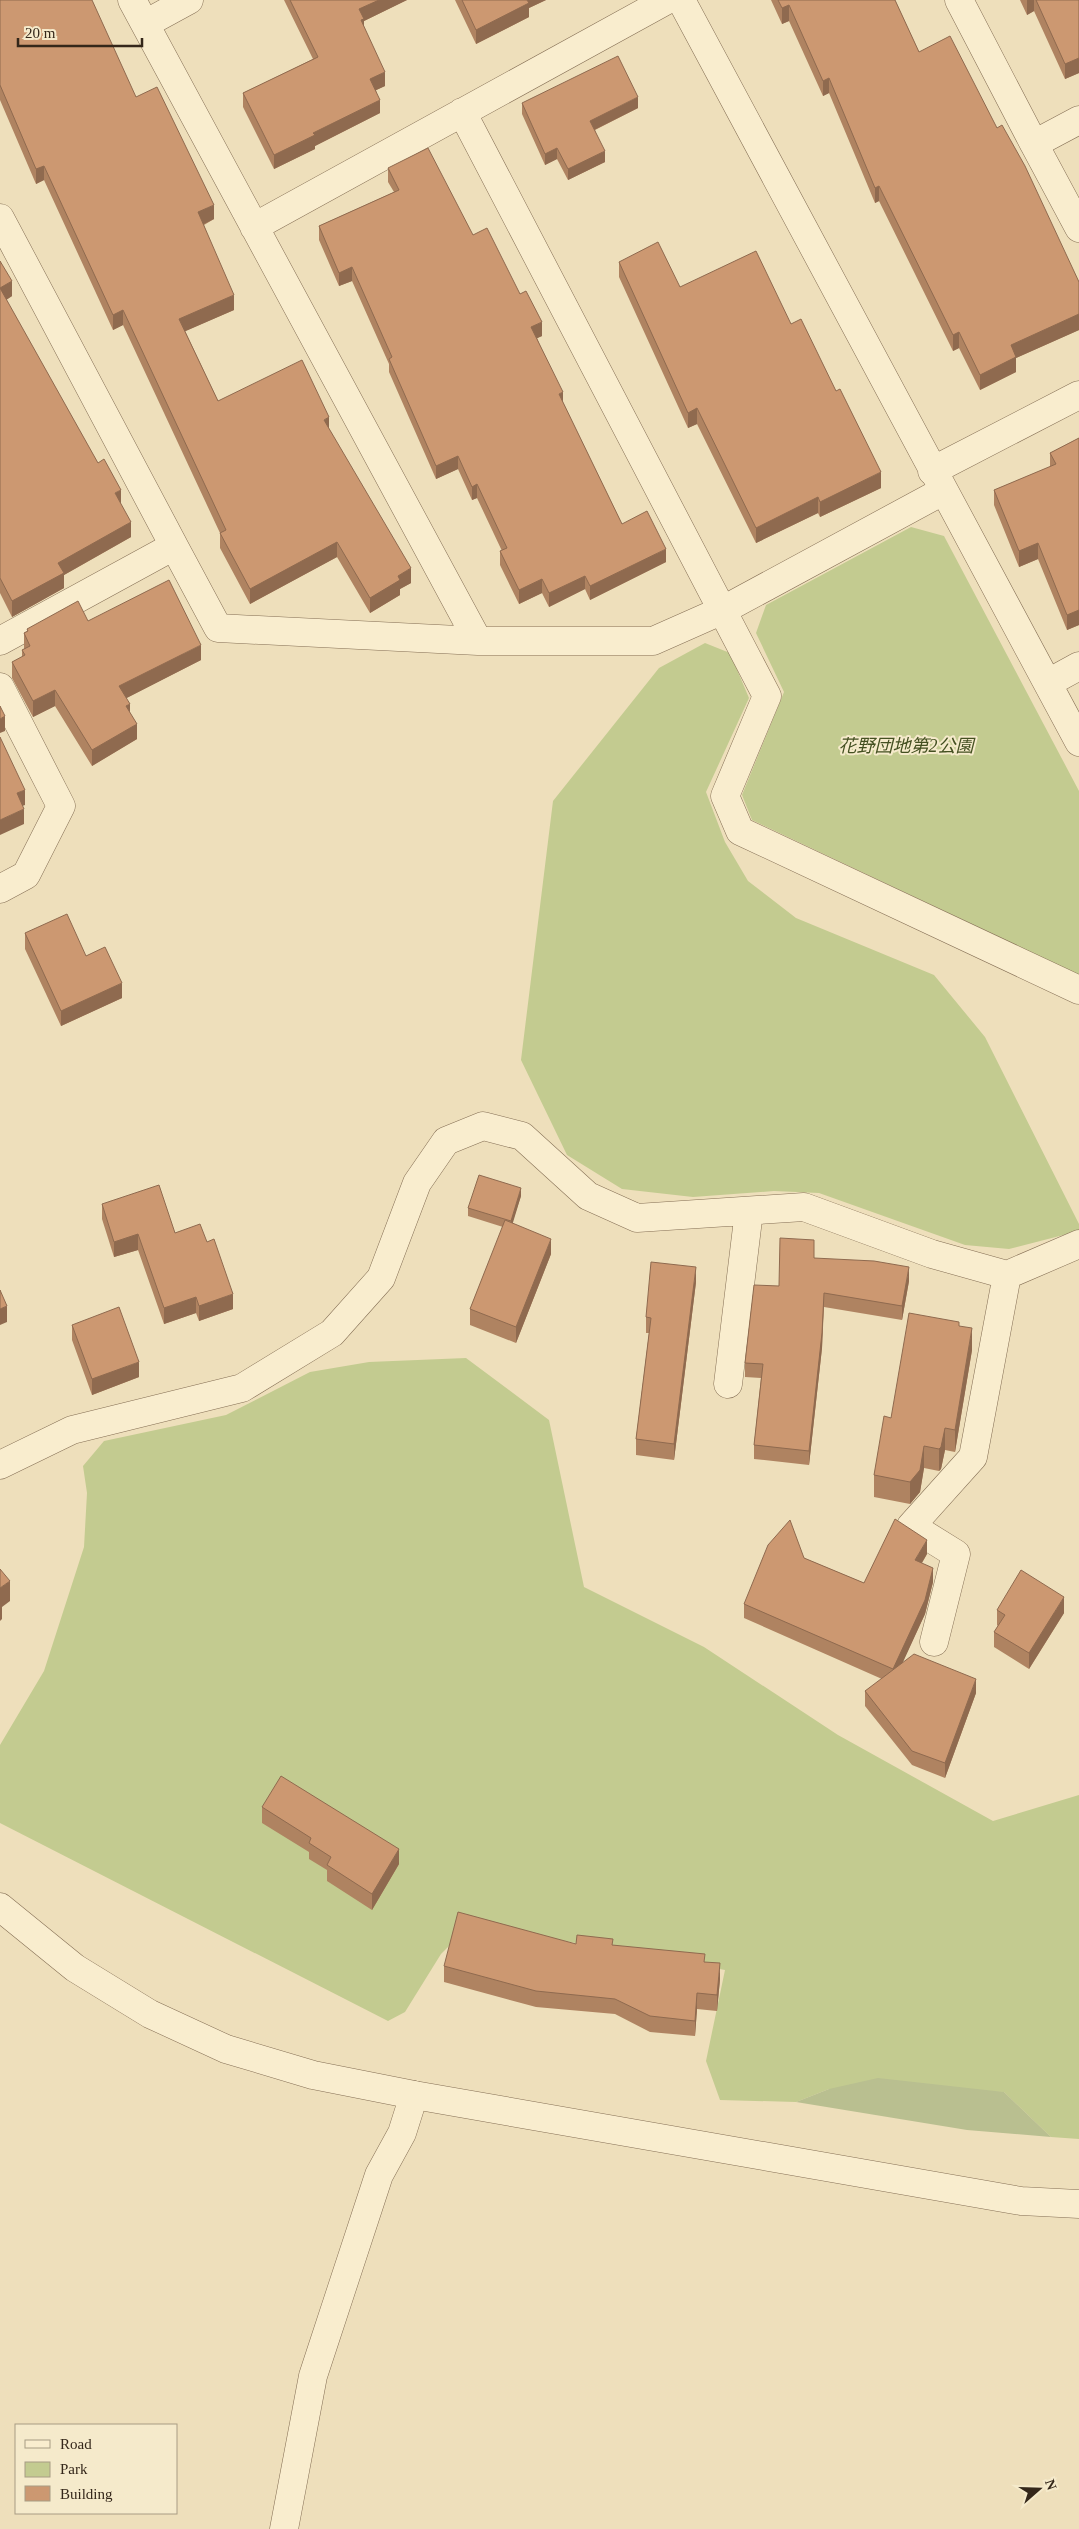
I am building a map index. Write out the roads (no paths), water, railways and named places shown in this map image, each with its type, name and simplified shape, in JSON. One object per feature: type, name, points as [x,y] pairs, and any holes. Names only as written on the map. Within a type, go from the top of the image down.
[{"type":"street","points":[[132,0],[478,640]]},
{"type":"street","points":[[145,24],[190,0]]},
{"type":"street","points":[[254,227],[667,0]]},
{"type":"street","points":[[681,0],[1079,742]]},
{"type":"street","points":[[958,0],[1079,228]]},
{"type":"street","points":[[462,112],[767,696],[726,796],[740,831],[1079,990]]},
{"type":"street","points":[[1034,144],[1079,120]]},
{"type":"street","points":[[0,218],[218,628],[478,640],[653,641],[723,610],[1079,395]]},
{"type":"street","points":[[0,641],[174,546]]},
{"type":"street","points":[[1048,683],[1079,666]]},
{"type":"street","points":[[0,687],[62,806],[26,875],[0,889]]},
{"type":"street","points":[[0,1465],[72,1430],[242,1388],[332,1333],[382,1278],[417,1183],[446,1141],[483,1126],[522,1136],[588,1196],[637,1218],[804,1207],[932,1254],[1007,1276],[1079,1244]]},
{"type":"street","points":[[728,1384],[749,1211]]},
{"type":"street","points":[[934,1642],[956,1554],[911,1526],[974,1458],[1007,1276]]},
{"type":"street","points":[[0,1907],[75,1968],[150,2014],[226,2049],[313,2075],[414,2095],[1021,2201],[1079,2204]]},
{"type":"street","points":[[284,2529],[313,2376],[379,2176],[402,2133],[414,2095]]},
{"type":"park label","name":"花野団地第2公園","points":[[906,746]]}]
